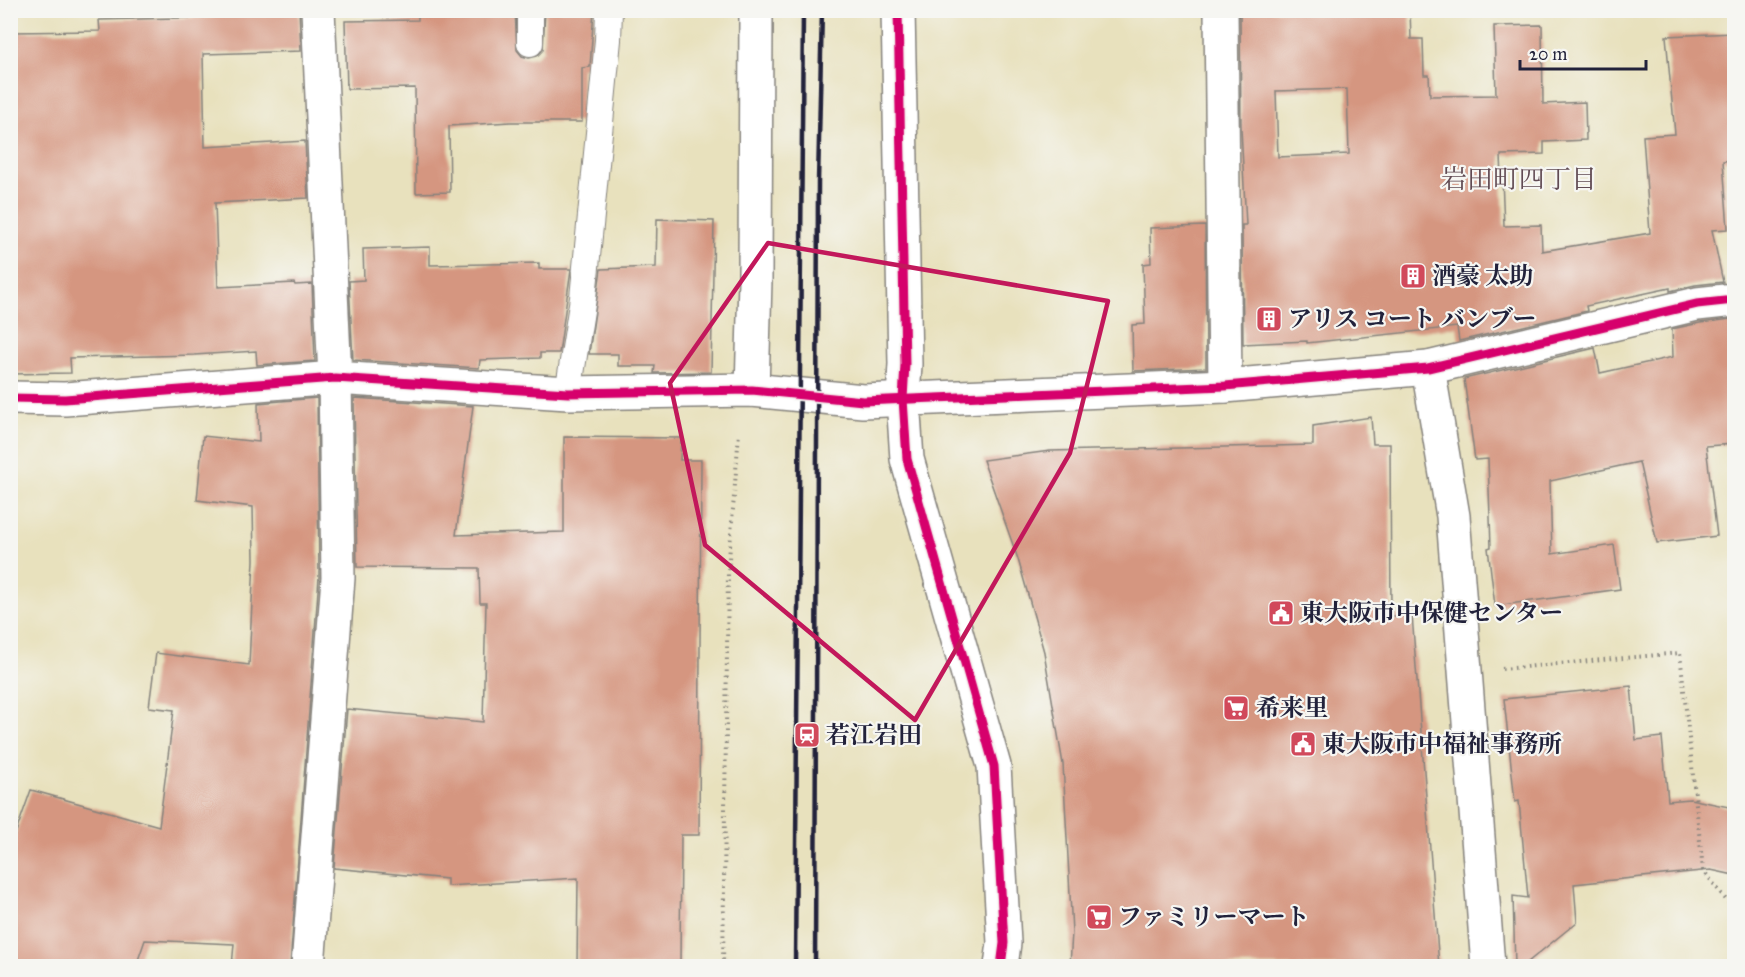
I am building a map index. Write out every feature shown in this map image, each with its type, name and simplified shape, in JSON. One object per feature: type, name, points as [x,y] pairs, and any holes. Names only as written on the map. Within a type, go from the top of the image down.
[{"type":"street","points":[[308,966],[338,578],[335,378],[318,10]]},
{"type":"street","points":[[752,390],[755,280],[756,10]]},
{"type":"street","points":[[898,10],[905,352],[903,399],[907,459],[994,766],[1004,943],[1001,966]]},
{"type":"street","points":[[1221,10],[1225,386]]},
{"type":"street","points":[[10,398],[65,399],[335,378],[568,393],[752,390],[863,401],[1225,386],[1428,368],[1697,304],[1734,300]]},
{"type":"street","points":[[1428,368],[1453,516],[1488,966]]},
{"type":"lane","points":[[530,43],[531,10]]},
{"type":"lane","points":[[568,393],[583,298],[609,10]]},
{"type":"path","points":[[723,966],[728,572],[739,434]]},
{"type":"path","points":[[1466,672],[1680,653],[1703,870],[1734,910]]},
{"type":"highlighted area","points":[[768,243],[1108,301],[1070,453],[915,720],[705,545],[670,383]]},
{"type":"building","points":[[214,10],[299,10],[301,51],[203,54],[205,147],[305,141],[308,198],[215,203],[218,287],[312,284],[315,361],[257,365],[256,351],[70,358],[71,373],[10,374],[10,32],[100,31],[99,20],[214,17]]},
{"type":"building","points":[[418,10],[515,11],[517,50],[522,56],[529,58],[537,56],[543,50],[545,10],[594,10],[590,67],[582,68],[582,122],[510,122],[449,126],[450,192],[416,193],[415,88],[347,89],[345,21],[418,20]]},
{"type":"building","points":[[1240,10],[1410,10],[1411,39],[1423,39],[1424,75],[1429,75],[1430,96],[1496,95],[1494,26],[1542,25],[1543,104],[1585,102],[1586,140],[1544,142],[1544,154],[1501,155],[1504,226],[1541,225],[1542,251],[1650,233],[1643,136],[1675,134],[1666,36],[1734,33],[1734,160],[1723,161],[1728,229],[1712,230],[1723,282],[1670,291],[1670,288],[1586,306],[1587,311],[1459,341],[1457,327],[1307,343],[1307,341],[1243,344],[1242,225],[1246,225],[1241,128]],"holes":[[[1347,89],[1349,154],[1278,157],[1276,91]]]},
{"type":"building","points":[[657,219],[714,221],[711,372],[654,373],[655,366],[618,366],[618,354],[589,354],[601,269],[656,267]]},
{"type":"building","points":[[1205,226],[1206,368],[1133,371],[1132,325],[1145,324],[1143,264],[1151,263],[1150,228]]},
{"type":"building","points":[[430,247],[430,265],[539,263],[539,269],[571,269],[559,353],[540,353],[540,358],[480,360],[479,368],[353,360],[349,281],[364,280],[363,249]]},
{"type":"building","points":[[1731,319],[1734,334],[1734,444],[1706,446],[1717,536],[1657,543],[1639,462],[1550,481],[1552,554],[1614,545],[1620,589],[1495,606],[1488,548],[1491,547],[1488,459],[1475,460],[1464,379],[1595,348],[1600,373],[1673,357],[1672,329]]},
{"type":"building","points":[[317,398],[319,577],[290,966],[232,966],[234,944],[145,940],[136,966],[10,966],[10,849],[31,790],[159,826],[174,710],[149,707],[156,653],[249,665],[254,560],[253,507],[197,500],[203,436],[259,442],[258,403]]},
{"type":"building","points":[[354,398],[473,406],[456,535],[564,532],[564,437],[681,438],[680,460],[701,460],[699,835],[681,835],[680,966],[577,966],[578,878],[447,886],[447,879],[334,868],[347,709],[483,722],[486,603],[480,603],[479,568],[357,567]]},
{"type":"building","name":"希来里","points":[[1371,417],[1373,444],[1390,444],[1391,616],[1412,615],[1439,966],[1070,966],[1072,932],[1063,764],[1044,652],[1018,559],[983,460],[1050,451],[1313,445],[1313,426]]},
{"type":"building","points":[[1631,686],[1636,740],[1662,737],[1668,801],[1690,799],[1734,808],[1734,875],[1711,870],[1574,884],[1577,922],[1523,966],[1515,966],[1513,896],[1528,898],[1519,801],[1515,802],[1504,699]]},
{"type":"railway","points":[[795,966],[803,10]]},
{"type":"railway","points":[[815,966],[818,182],[822,10]]},
{"type":"cycle path","points":[[898,10],[905,364],[903,399],[907,459],[994,766],[1004,943],[1001,966]]},
{"type":"cycle path","points":[[10,398],[65,399],[335,378],[568,393],[752,390],[863,401],[1225,386],[1428,368],[1697,304],[1734,300]]},
{"type":"place","name":"酒豪 太助","points":[[1413,276]]},
{"type":"place","name":"アリス コート バンブー","points":[[1269,319]]},
{"type":"place","name":"東大阪市中保健センター","points":[[1281,613]]},
{"type":"place","name":"希来里","points":[[1236,708]]},
{"type":"place","name":"若江岩田","points":[[807,735]]},
{"type":"place","name":"東大阪市中福祉事務所","points":[[1303,744]]},
{"type":"place","name":"ファミリーマート","points":[[1099,917]]},
{"type":"district","name":"岩田町四丁目","points":[[1519,179]]}]
